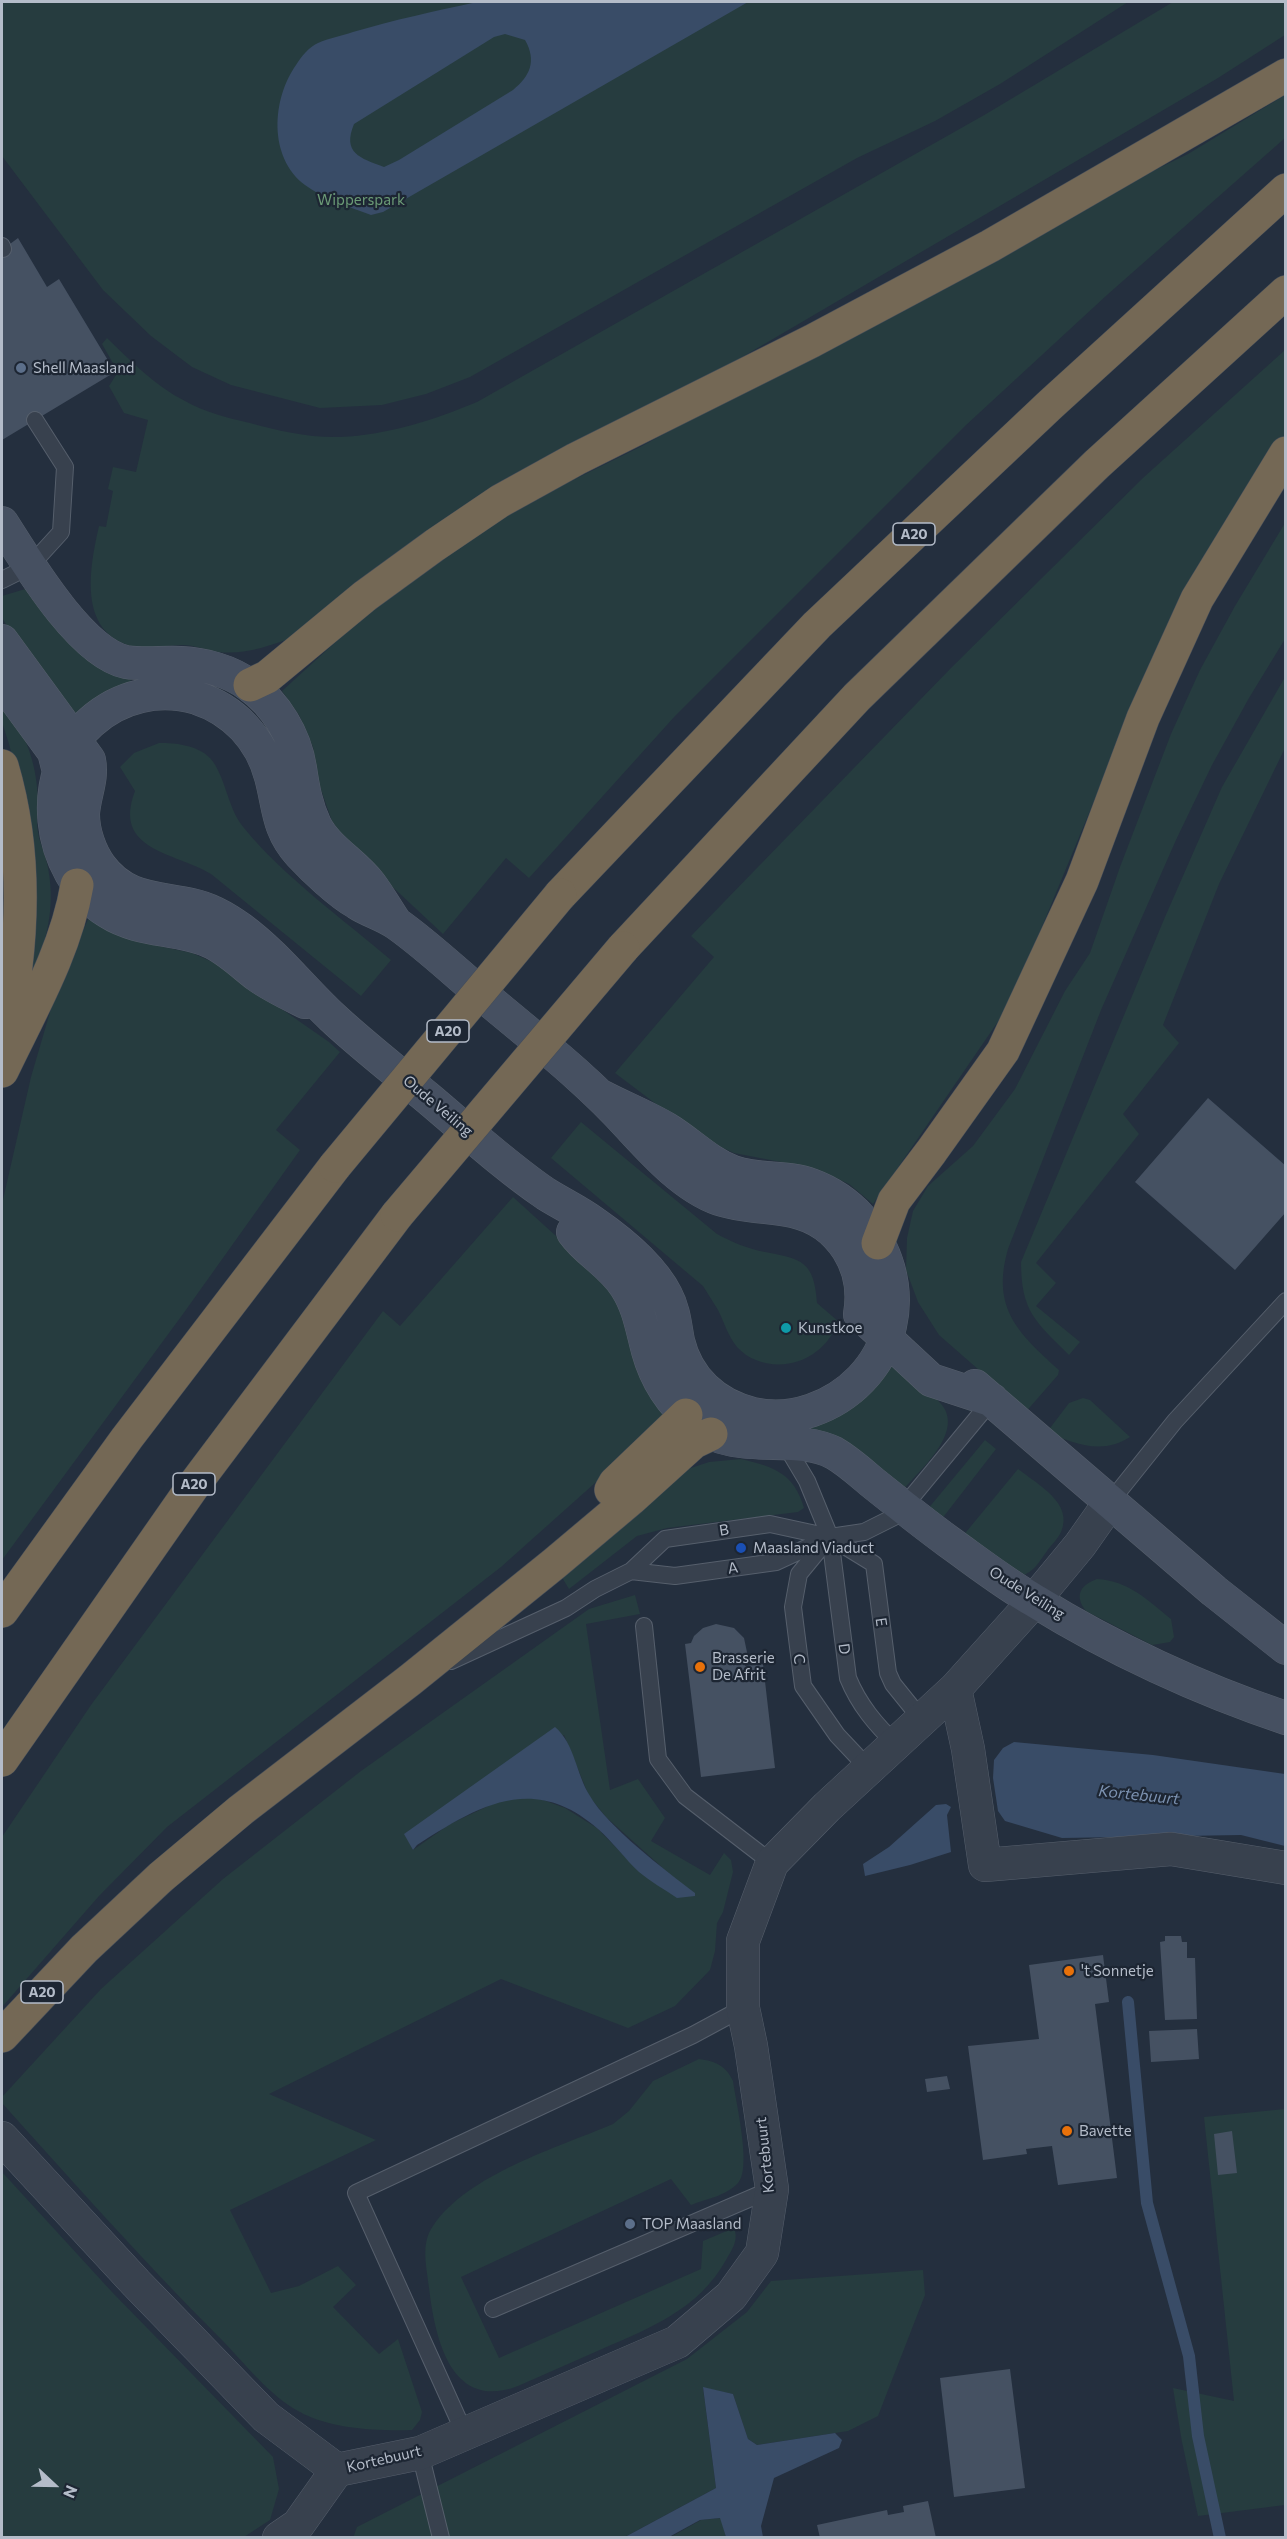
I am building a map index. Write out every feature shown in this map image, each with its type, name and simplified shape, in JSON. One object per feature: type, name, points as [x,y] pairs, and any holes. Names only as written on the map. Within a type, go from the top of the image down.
[{"type":"highway","points":[[250,685],[267,677],[383,583],[500,501],[576,459],[812,341],[990,246],[1286,75]]},
{"type":"highway","name":"A20","points":[[2,1611],[127,1438],[335,1166],[560,895],[817,625],[1051,404],[1286,190]]},
{"type":"highway","name":"A20","points":[[2,1760],[194,1485],[397,1215],[623,948],[857,697],[1097,464],[1286,292]]},
{"type":"highway","points":[[878,1243],[894,1201],[1003,1051],[1082,881],[1143,718],[1197,599],[1286,453]]},
{"type":"highway","points":[[2,766],[16,843],[20,916],[14,985],[2,1046]]},
{"type":"highway","points":[[2,1071],[68,926],[77,885]]},
{"type":"highway","name":"A20","points":[[2,2036],[84,1949],[161,1877],[241,1810],[410,1680],[584,1539],[694,1442],[699,1424]]},
{"type":"main road","points":[[2,523],[16,573],[82,635],[112,658],[128,662],[191,664],[218,669],[250,685],[264,698],[288,730],[295,748],[307,807],[316,827],[329,844],[370,884],[395,922]]},
{"type":"main road","points":[[2,641],[89,760],[92,772],[83,814],[86,837],[102,870],[118,884],[138,895],[156,900],[190,904],[202,923],[144,928],[125,921],[99,906],[77,885],[60,850],[55,831],[54,811],[58,772],[54,752],[2,681]]},
{"type":"main road","points":[[211,703],[250,685]]},
{"type":"main road","points":[[58,772],[75,740],[86,726],[101,713],[136,697],[174,693],[211,703],[243,726],[260,749],[271,776],[277,813],[283,829],[298,852],[354,902],[395,922],[603,1097],[668,1130],[704,1157],[733,1187],[820,1221],[831,1229],[841,1238],[855,1261],[862,1287],[860,1314],[890,1324],[939,1358],[992,1400],[1222,1597],[1286,1648]]},
{"type":"main road","name":"Oude Veiling","points":[[202,923],[225,950],[261,978],[332,1017],[486,1146],[546,1193],[595,1223],[629,1251],[646,1291]]},
{"type":"main road","points":[[699,1424],[670,1399],[654,1371],[640,1317],[646,1291],[673,1310],[679,1345],[690,1372],[700,1385],[720,1401],[738,1409],[771,1417],[787,1416],[815,1409],[842,1395],[864,1376],[890,1324],[886,1260],[869,1226],[858,1213],[845,1202],[808,1183],[751,1176],[733,1187]]},
{"type":"main road","points":[[699,1424],[701,1405],[720,1401]]},
{"type":"main road","name":"Oude Veiling","points":[[699,1424],[734,1440],[785,1444],[822,1449],[833,1453],[903,1508],[1034,1601],[1154,1664],[1286,1718]]},
{"type":"street","name":"Kortebuurt","points":[[279,2538],[298,2525],[337,2470],[420,2453],[464,2432],[677,2342],[731,2296],[762,2253],[772,2189],[751,2046],[743,2008],[743,1941],[772,1863],[955,1689],[1034,1601],[1080,1545],[1111,1501]]},
{"type":"street","points":[[955,1689],[968,1749],[985,1865],[1171,1849],[1286,1868]]},
{"type":"street","name":"Kortebuurt","points":[[2,2138],[135,2283],[266,2417],[337,2470]]},
{"type":"lane","points":[[16,573],[61,532],[65,467],[35,420]]},
{"type":"lane","points":[[1111,1501],[1190,1404],[1286,1301]]},
{"type":"lane","points":[[830,1537],[864,1532],[896,1516],[992,1400]]},
{"type":"lane","name":"D","points":[[785,1444],[807,1480],[830,1537],[848,1678],[856,1699],[877,1726],[897,1745]]},
{"type":"lane","name":"B","points":[[410,1680],[566,1608],[595,1589],[631,1571],[665,1539],[770,1524],[830,1537]]},
{"type":"lane","name":"A","points":[[631,1571],[675,1576],[776,1562],[830,1537]]},
{"type":"lane","name":"E","points":[[830,1537],[874,1564],[888,1673],[893,1684],[922,1720]]},
{"type":"lane","name":"C","points":[[830,1537],[799,1574],[793,1607],[803,1686],[837,1735],[869,1769]]},
{"type":"lane","points":[[644,1626],[658,1758],[686,1796],[772,1863]]},
{"type":"lane","points":[[464,2432],[356,2193],[693,2035],[743,2008]]},
{"type":"lane","points":[[493,2310],[772,2189]]},
{"type":"lane","points":[[420,2453],[441,2538]]},
{"type":"green space","name":"Wipperspark","points":[[2,2],[1128,2],[1000,84],[935,121],[857,158],[470,377],[426,394],[382,405],[320,408],[231,385],[192,367],[151,336],[103,290],[2,156]]},
{"type":"green space","points":[[1173,2],[1285,2],[1285,35],[1218,78],[703,380],[294,637],[257,649],[228,653],[186,645],[131,646],[114,638],[102,627],[91,595],[93,560],[99,526],[106,527],[113,491],[108,489],[113,467],[136,472],[148,420],[124,413],[109,386],[118,372],[102,344],[107,338],[144,372],[174,395],[216,414],[272,429],[329,437],[358,436],[393,430],[444,415],[477,402],[986,114]]},
{"type":"green space","points":[[1285,95],[1285,138],[1107,295],[965,426],[675,716],[529,878],[506,858],[443,934],[353,850],[332,821],[318,781],[313,747],[299,715],[282,691],[374,607],[473,535],[561,486],[642,446],[1072,210],[1188,154]]},
{"type":"green space","points":[[1285,350],[1285,442],[1137,697],[1010,1004],[873,1204],[849,1184],[817,1169],[734,1153],[701,1138],[615,1073],[714,957],[691,936],[951,668],[1144,477]]},
{"type":"green space","points":[[1285,523],[1285,639],[1212,765],[1176,840],[1101,1010],[1008,1249],[1003,1288],[1012,1318],[1031,1344],[1059,1370],[1058,1375],[1024,1414],[987,1377],[939,1335],[918,1302],[906,1270],[907,1238],[913,1211],[928,1186],[973,1146],[1015,1089],[1065,991],[1090,953],[1171,734],[1200,670]]},
{"type":"green space","points":[[32,587],[131,679],[130,683],[78,716],[17,641],[2,618],[2,596]]},
{"type":"green space","points":[[1285,677],[1285,748],[1219,884],[1163,1025],[1179,1043],[1123,1114],[1139,1134],[1036,1263],[1056,1283],[1036,1306],[1080,1342],[1069,1355],[1039,1324],[1027,1305],[1021,1262],[1165,917],[1222,787]]},
{"type":"green space","points":[[2,701],[17,724],[32,759],[37,784],[38,832],[50,878],[49,918],[35,972],[31,967],[20,788],[2,722]]},
{"type":"green space","points":[[159,743],[179,744],[193,748],[210,758],[220,774],[238,820],[259,846],[314,897],[391,960],[361,996],[211,874],[151,847],[139,838],[132,826],[130,811],[135,791],[120,767],[134,753]]},
{"type":"green space","points":[[89,917],[135,941],[192,953],[217,964],[340,1052],[276,1130],[300,1150],[2,1560],[2,1204],[31,1077],[55,995]]},
{"type":"green space","points":[[581,1122],[717,1234],[746,1247],[788,1257],[804,1264],[813,1278],[817,1303],[839,1322],[824,1345],[808,1357],[787,1364],[755,1360],[737,1347],[703,1286],[551,1158]]},
{"type":"green space","points":[[513,1197],[609,1284],[670,1416],[501,1567],[167,1827],[99,1896],[2,2007],[2,1837],[91,1705],[383,1311],[400,1326]]},
{"type":"green space","points":[[892,1363],[937,1399],[947,1416],[947,1427],[937,1451],[902,1491],[812,1429],[813,1425]]},
{"type":"green space","points":[[1083,1398],[1090,1400],[1130,1437],[1109,1446],[1088,1446],[1047,1432],[1069,1403]]},
{"type":"green space","points":[[985,1440],[996,1449],[941,1520],[927,1510]]},
{"type":"green space","points":[[741,1459],[781,1473],[795,1487],[804,1508],[798,1512],[667,1528],[637,1536],[569,1589],[560,1574],[688,1469],[709,1462]]},
{"type":"green space","points":[[1018,1469],[1058,1503],[1064,1522],[1060,1535],[1039,1563],[1021,1576],[962,1537]]},
{"type":"green space","points":[[1097,1579],[1128,1587],[1171,1619],[1174,1637],[1170,1642],[1152,1645],[1086,1611],[1080,1601],[1081,1592],[1086,1584]]},
{"type":"green space","points":[[635,1595],[640,1614],[586,1624],[610,1790],[638,1779],[665,1818],[651,1841],[710,1875],[724,1853],[731,1860],[733,1872],[723,1912],[717,1923],[715,1951],[710,1970],[675,2006],[628,2028],[501,1979],[269,2094],[376,2140],[230,2210],[271,2293],[299,2286],[338,2266],[356,2285],[333,2307],[379,2354],[398,2339],[422,2412],[420,2420],[412,2430],[369,2429],[312,2418],[277,2397],[257,2378],[82,2192],[2,2103],[2,2097],[101,1989],[223,1879],[361,1771],[589,1609]],"holes":[[[564,1735],[589,1796],[606,1817],[694,1896],[640,1872],[597,1828],[565,1808],[535,1797],[501,1800],[450,1824],[413,1850],[405,1834]]]},
{"type":"green space","points":[[699,2059],[720,2065],[733,2081],[740,2119],[744,2164],[738,2183],[722,2194],[691,2205],[671,2179],[461,2277],[499,2358],[701,2269],[703,2241],[729,2230],[735,2231],[734,2246],[715,2277],[688,2304],[655,2325],[518,2386],[495,2391],[476,2389],[462,2379],[450,2365],[436,2328],[425,2248],[433,2226],[448,2208],[491,2177],[515,2164],[613,2124],[629,2111],[653,2081]]},
{"type":"green space","points":[[1285,2109],[1285,2505],[1198,2516],[1173,2388],[1234,2401],[1204,2117]]},
{"type":"green space","points":[[2,2172],[112,2292],[273,2457],[279,2489],[270,2520],[244,2537],[2,2537]]},
{"type":"green space","points":[[923,2270],[925,2295],[878,2416],[848,2431],[757,2445],[748,2439],[733,2394],[703,2388],[716,2488],[625,2537],[353,2538],[357,2527],[687,2359],[747,2312],[771,2281]]},
{"type":"green space","points":[[721,2518],[726,2537],[669,2538],[701,2520]]},
{"type":"water","points":[[477,2],[748,2],[383,212],[371,215],[329,199],[305,185],[293,173],[280,144],[279,111],[288,79],[308,50],[326,40]],"holes":[[[505,34],[525,40],[531,55],[530,68],[524,79],[513,90],[384,167],[361,157],[352,148],[350,142],[354,124],[494,37]]]},
{"type":"water","points":[[555,1727],[567,1742],[585,1787],[598,1808],[623,1834],[695,1893],[695,1896],[677,1898],[639,1872],[598,1829],[574,1812],[551,1802],[528,1799],[506,1801],[484,1808],[440,1831],[413,1850],[404,1834]]},
{"type":"water","points":[[1014,1742],[1153,1755],[1285,1774],[1285,1846],[1241,1835],[1062,1838],[1005,1821],[998,1811],[993,1778],[994,1760],[1003,1748]]},
{"type":"water","points":[[946,1804],[951,1807],[947,1815],[951,1852],[865,1876],[863,1864],[889,1847],[936,1805]]},
{"type":"water","points":[[703,2387],[733,2394],[748,2439],[757,2445],[835,2433],[842,2440],[839,2448],[774,2478],[761,2526],[763,2537],[726,2537],[720,2518],[700,2520],[669,2537],[625,2537],[716,2488]]},
{"type":"building","points":[[18,238],[47,287],[59,279],[115,372],[2,440],[2,250]]},
{"type":"building","points":[[1208,1098],[1286,1166],[1286,1212],[1235,1270],[1135,1182]]},
{"type":"building","points":[[716,1624],[734,1628],[744,1638],[748,1657],[745,1666],[763,1664],[775,1768],[701,1777],[685,1644],[691,1643],[694,1636],[703,1628]]},
{"type":"building","points":[[1165,1936],[1181,1936],[1182,1942],[1187,1942],[1187,1958],[1195,1958],[1197,2019],[1165,2020],[1160,1942],[1165,1941]]},
{"type":"building","points":[[1103,1955],[1109,2002],[1095,2004],[1117,2178],[1058,2185],[1052,2146],[1026,2149],[1027,2154],[983,2160],[968,2046],[1039,2039],[1029,1965]]},
{"type":"building","points":[[1197,2029],[1199,2059],[1151,2062],[1149,2031]]},
{"type":"building","points":[[947,2076],[950,2089],[927,2092],[925,2079]]},
{"type":"building","points":[[1232,2131],[1237,2173],[1218,2175],[1214,2134]]},
{"type":"building","points":[[1010,2369],[1025,2488],[954,2497],[940,2378]]},
{"type":"building","points":[[928,2501],[936,2538],[820,2538],[817,2525],[887,2510],[888,2515],[904,2512],[903,2506]]},
{"type":"waterway","points":[[1128,2002],[1147,2203],[1189,2356],[1198,2436],[1220,2538]]},
{"type":"place","name":"Shell Maasland","points":[[21,368]]},
{"type":"place","name":"Kunstkoe","points":[[786,1328]]},
{"type":"place","name":"Maasland Viaduct","points":[[741,1548]]},
{"type":"place","name":"Brasserie De Afrit","points":[[700,1667]]},
{"type":"place","name":"'t Sonnetje","points":[[1069,1971]]},
{"type":"place","name":"Bavette","points":[[1067,2131]]},
{"type":"place","name":"TOP Maasland","points":[[630,2224]]}]
